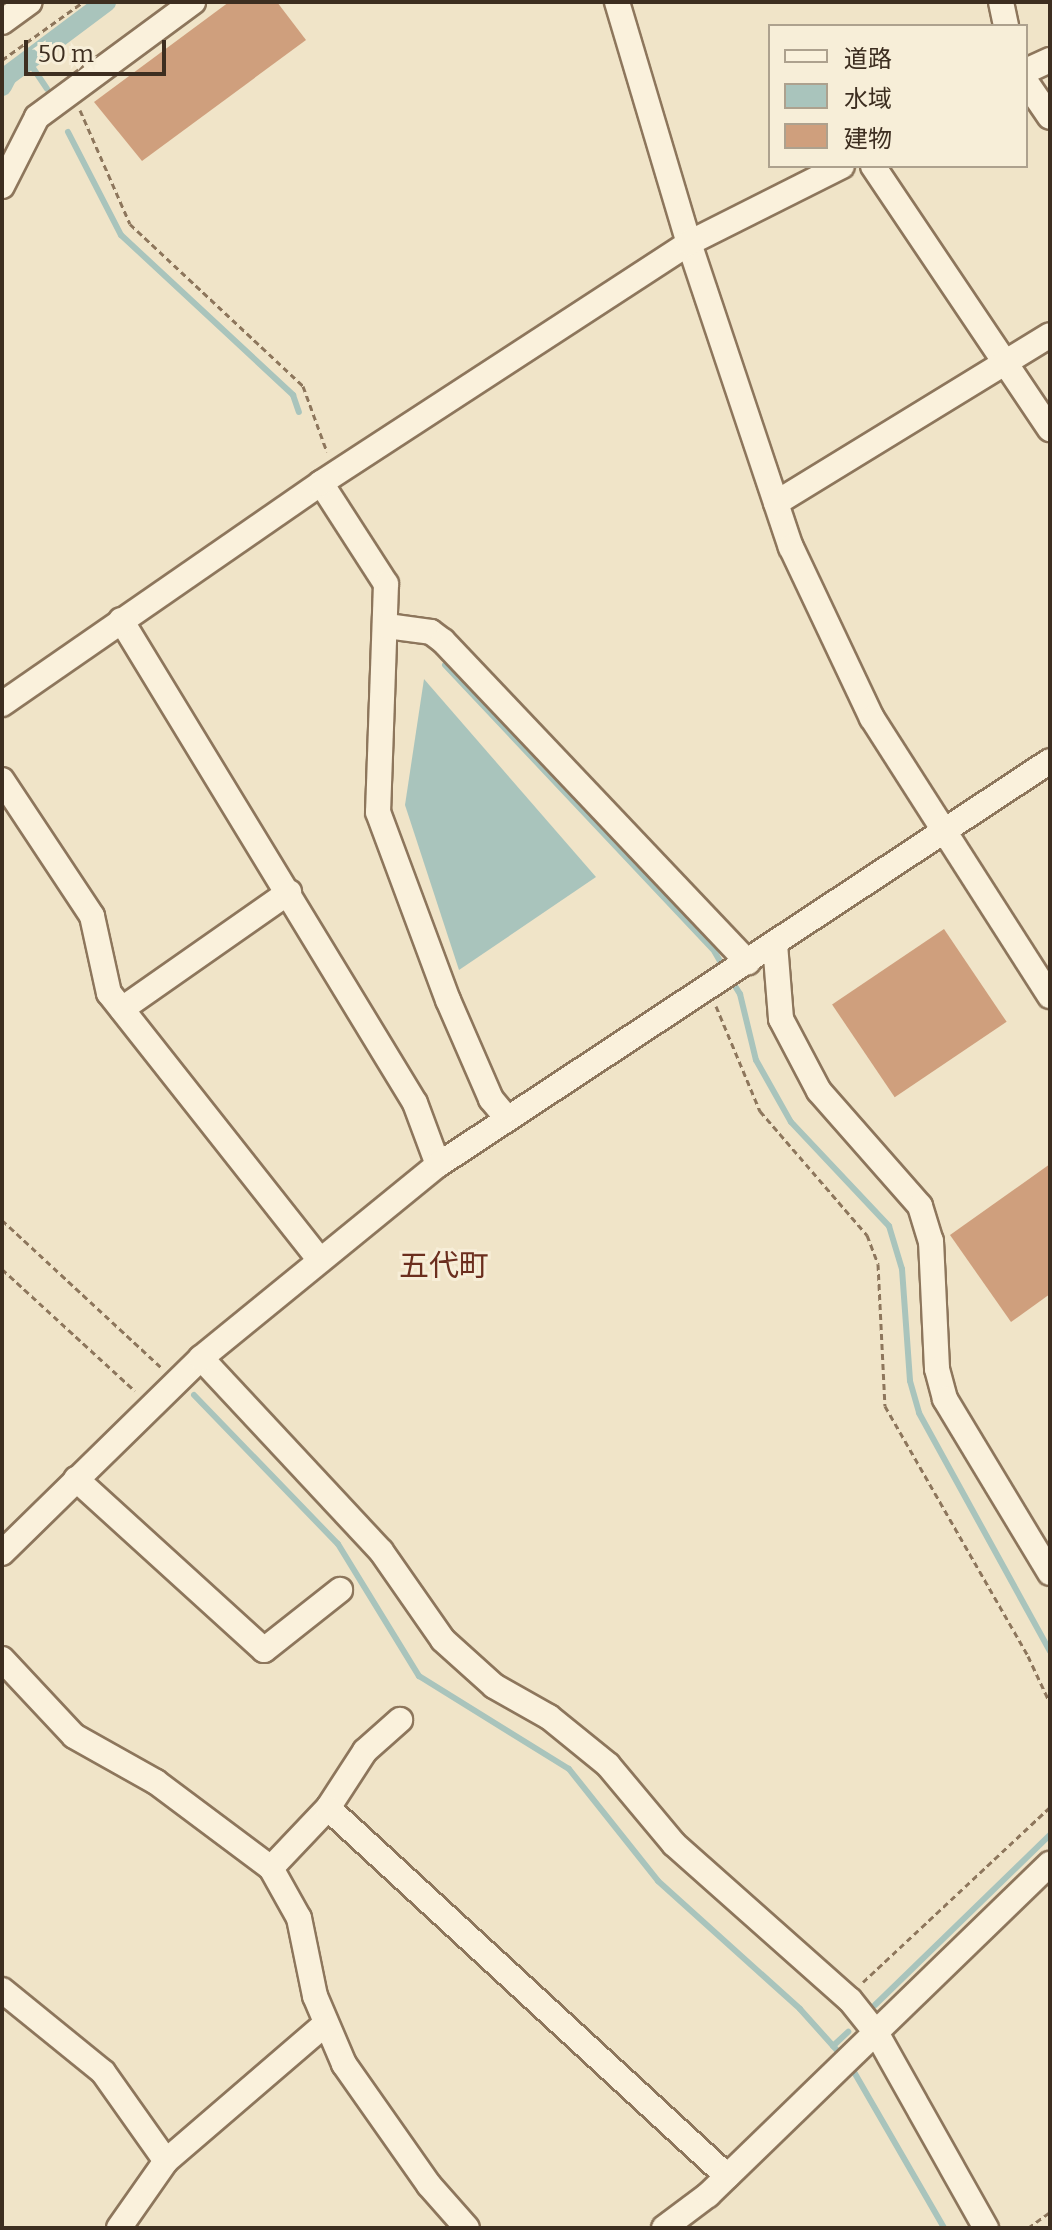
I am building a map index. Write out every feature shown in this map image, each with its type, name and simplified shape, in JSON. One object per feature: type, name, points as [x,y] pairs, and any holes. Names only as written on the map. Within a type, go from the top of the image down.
[{"type":"street","points":[[2,22],[30,2]]},
{"type":"street","points":[[2,186],[37,117],[193,2]]},
{"type":"street","points":[[617,2],[689,243],[791,547],[872,718],[1050,996]]},
{"type":"street","points":[[1001,2],[1006,24]]},
{"type":"street","points":[[1028,70],[1050,60]]},
{"type":"street","points":[[1028,85],[1050,117]]},
{"type":"street","points":[[2,704],[321,483],[689,243],[838,168]]},
{"type":"street","points":[[874,168],[1050,429]]},
{"type":"street","points":[[776,503],[1050,335]]},
{"type":"street","points":[[321,483],[384,577],[387,626],[378,812],[448,1000],[491,1099],[508,1119]]},
{"type":"street","points":[[121,620],[415,1103],[438,1165]]},
{"type":"street","points":[[387,626],[431,632],[443,641],[748,962]]},
{"type":"street","points":[[2,1553],[201,1358],[318,1258],[438,1165],[1050,761]]},
{"type":"street","points":[[2,780],[92,916],[109,993],[318,1258]]},
{"type":"street","points":[[122,1009],[289,892]]},
{"type":"street","points":[[775,944],[781,1019],[819,1091],[920,1206],[931,1241],[937,1369],[945,1399],[1050,1573]]},
{"type":"street","points":[[201,1358],[372,1541],[443,1640],[494,1686],[549,1717],[608,1765],[674,1844],[850,2000],[877,2034],[986,2228]]},
{"type":"street","points":[[76,1479],[264,1650],[340,1590]]},
{"type":"street","points":[[2,1659],[74,1736],[156,1782],[271,1868],[299,1918],[324,2025],[364,2097],[467,2228]]},
{"type":"street","points":[[271,1868],[328,1808],[365,1751],[400,1720]]},
{"type":"street","points":[[328,1808],[727,2176]]},
{"type":"street","points":[[664,2228],[727,2176],[1050,1864]]},
{"type":"street","points":[[2,1990],[103,2072],[166,2161]]},
{"type":"street","points":[[119,2228],[166,2161],[324,2025]]},
{"type":"path","points":[[2,60],[83,2]]},
{"type":"path","points":[[72,92],[130,224],[303,386],[328,453]]},
{"type":"path","points":[[708,988],[760,1111],[867,1235],[878,1264],[885,1406],[1028,1656],[1050,1703]]},
{"type":"path","points":[[2,1220],[177,1381]]},
{"type":"path","points":[[2,1269],[151,1405]]},
{"type":"path","points":[[850,2000],[1050,1807]]},
{"type":"path","points":[[1028,2228],[1050,2212]]},
{"type":"water","points":[[424,679],[596,877],[459,970],[405,805]]},
{"type":"building","points":[[229,2],[277,2],[306,40],[142,161],[94,102]]},
{"type":"building","points":[[944,929],[1007,1022],[895,1097],[832,1004]]},
{"type":"building","points":[[1050,1164],[1050,1294],[1011,1322],[950,1235]]},
{"type":"waterway","points":[[2,86],[7,76],[106,2]]},
{"type":"waterway","points":[[33,68],[47,89]]},
{"type":"waterway","points":[[68,132],[121,235],[293,395],[299,412]]},
{"type":"waterway","points":[[445,665],[713,949],[724,968]]},
{"type":"waterway","points":[[730,978],[740,994],[756,1060],[791,1122],[889,1226],[902,1269],[910,1381],[919,1413],[1050,1651]]},
{"type":"waterway","points":[[194,1395],[338,1544],[419,1676],[569,1769],[658,1881],[800,2009],[843,2057]]},
{"type":"waterway","points":[[875,2005],[1050,1835]]},
{"type":"waterway","points":[[833,2046],[848,2032]]},
{"type":"waterway","points":[[850,2065],[944,2228]]},
{"type":"district","name":"五代町","points":[[444,1266]]}]
